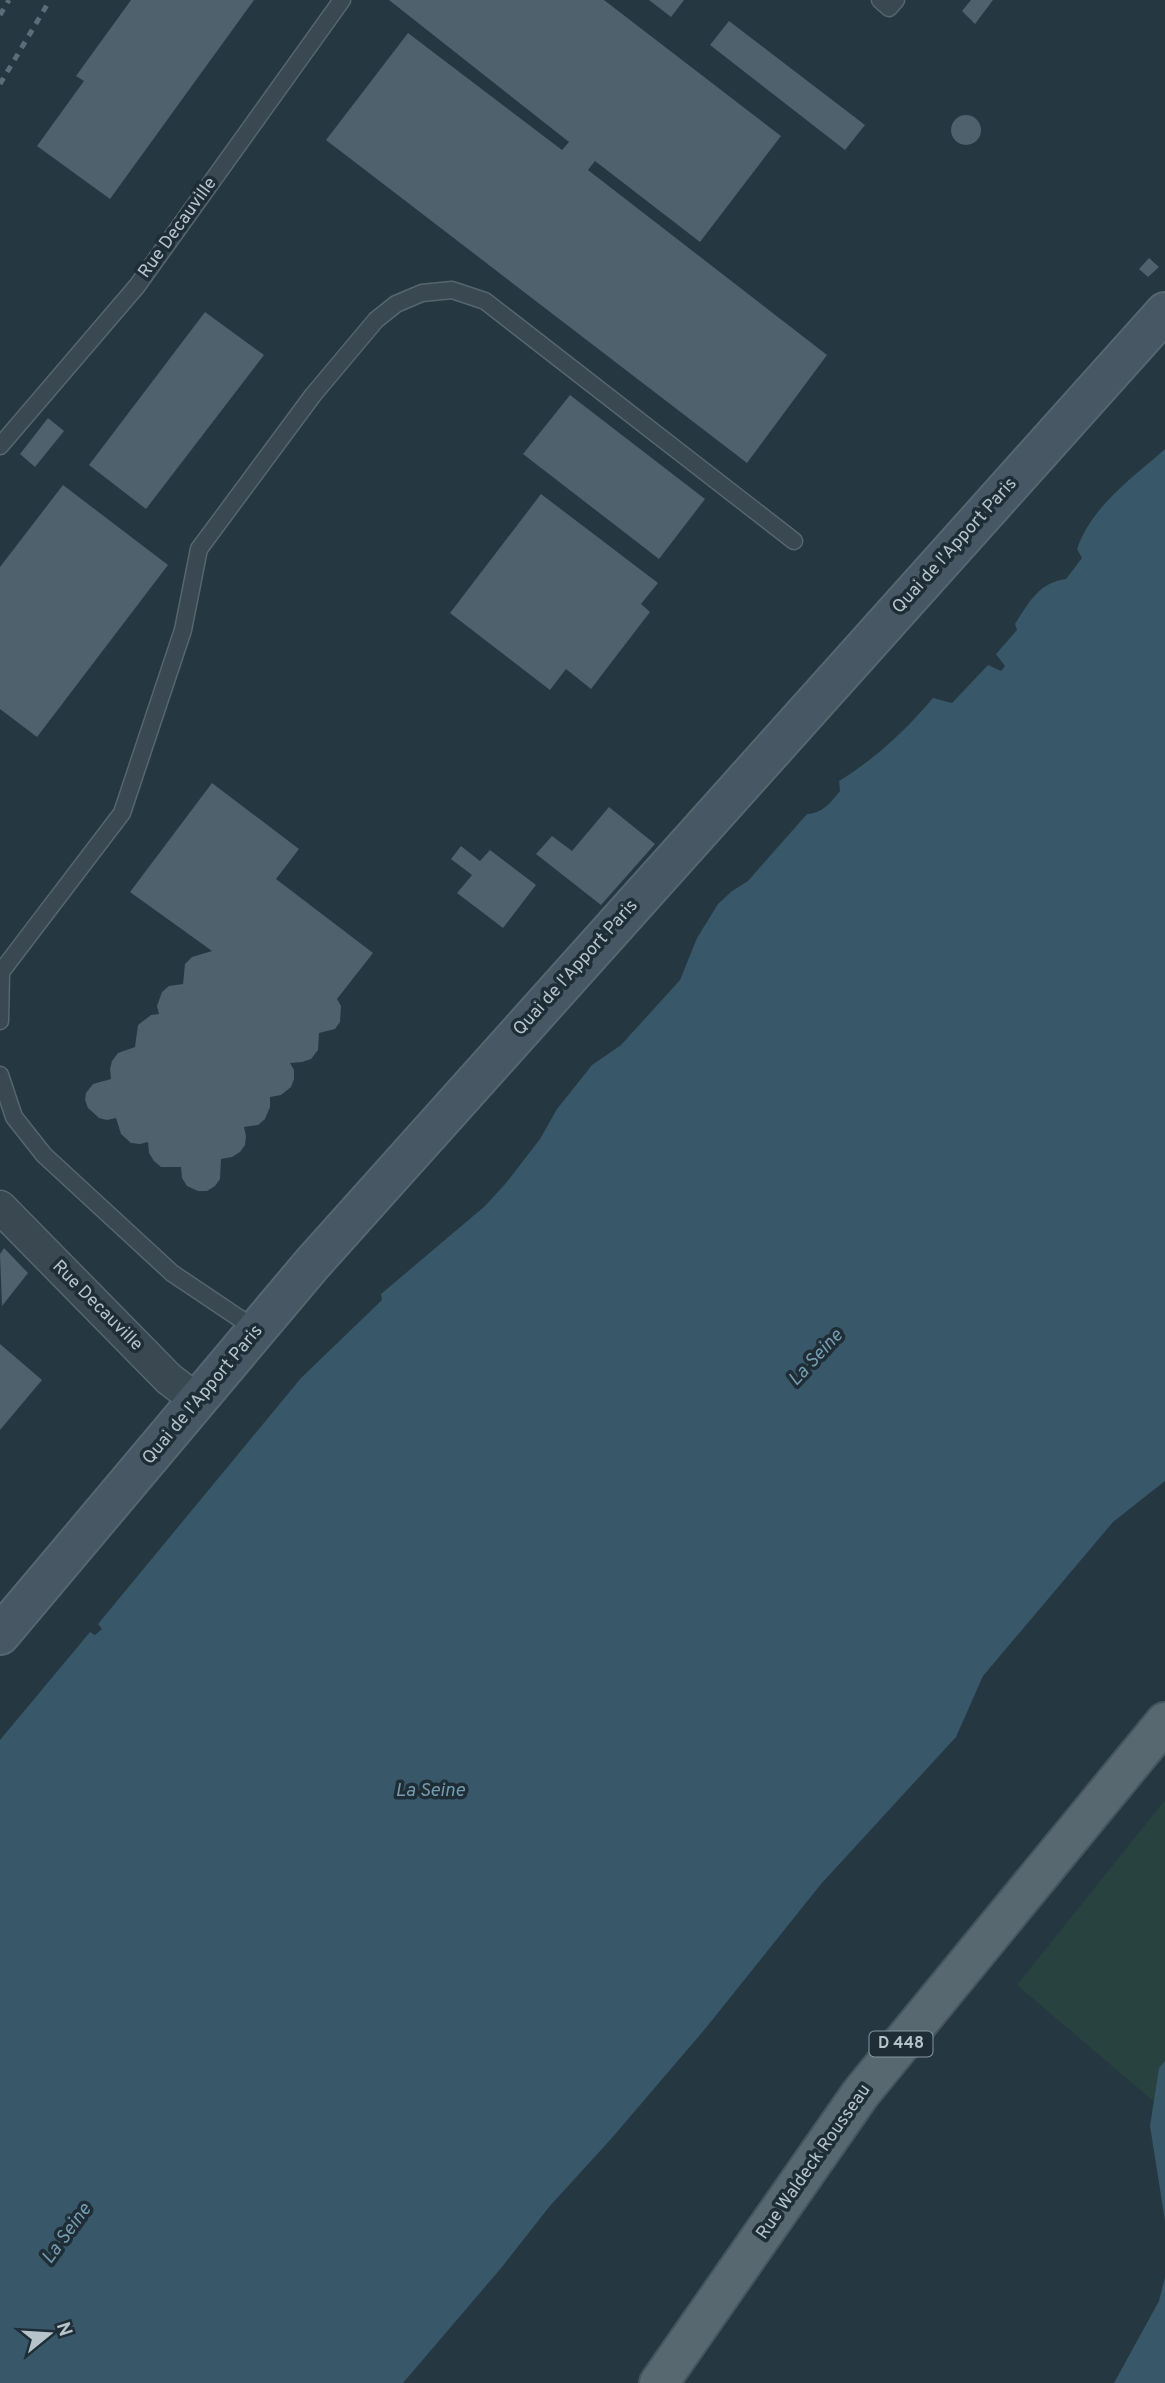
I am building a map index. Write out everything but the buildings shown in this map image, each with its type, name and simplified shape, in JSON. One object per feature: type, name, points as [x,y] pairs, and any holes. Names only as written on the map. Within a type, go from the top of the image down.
[{"type":"main road","name":"Quai de l'Apport Paris","points":[[0,1635],[312,1264],[1165,312]]},
{"type":"main road","name":"Rue Waldeck Rousseau","points":[[659,2383],[861,2093],[1165,1722]]},
{"type":"street","name":"Rue Decauville","points":[[0,1207],[169,1379],[198,1401]]},
{"type":"lane","name":"Rue Decauville","points":[[0,446],[137,286],[342,0]]},
{"type":"lane","points":[[880,0],[889,8],[896,0]]},
{"type":"lane","points":[[0,1021],[1,972],[122,813],[183,630],[199,549],[313,395],[376,320],[396,304],[422,293],[452,290],[485,301],[794,541]]},
{"type":"lane","points":[[0,1075],[14,1117],[44,1155],[172,1273],[257,1330]]},
{"type":"green space","points":[[1165,1800],[1165,2111],[1017,1985]]},
{"type":"water","name":"La Seine","points":[[1165,449],[1165,1481],[1113,1522],[983,1676],[956,1737],[821,1884],[705,2029],[549,2207],[502,2267],[403,2383],[0,2383],[0,1740],[90,1632],[95,1635],[102,1629],[98,1624],[301,1378],[382,1300],[381,1294],[485,1206],[506,1183],[540,1139],[557,1109],[592,1065],[621,1045],[680,980],[697,938],[718,904],[748,881],[807,814],[818,812],[829,803],[840,791],[839,781],[889,743],[933,698],[952,703],[988,665],[1001,671],[1005,666],[996,654],[1017,630],[1015,624],[1030,602],[1048,584],[1066,579],[1082,558],[1077,549],[1092,519],[1114,494]]},
{"type":"water","points":[[1165,2061],[1165,2221],[1150,2126],[1159,2068]]},
{"type":"water","points":[[1165,2277],[1165,2383],[1114,2383],[1159,2301]]},
{"type":"railway","points":[[0,15],[9,0]]},
{"type":"railway","points":[[0,84],[50,0]]}]
